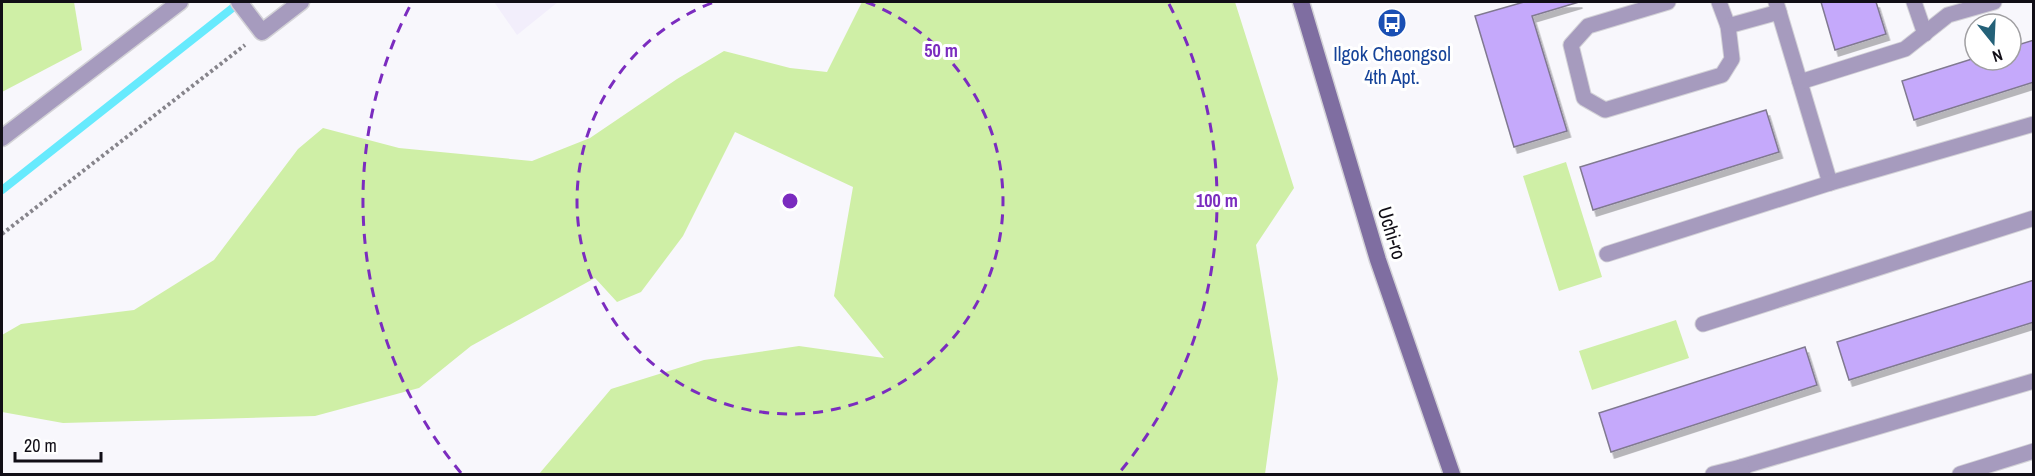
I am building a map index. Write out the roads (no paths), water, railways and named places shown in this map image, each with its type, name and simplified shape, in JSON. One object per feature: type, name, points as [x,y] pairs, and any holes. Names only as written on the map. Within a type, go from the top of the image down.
[{"type":"main road","name":"Uchi-ro","points":[[1301,2],[1378,260],[1452,474]]},
{"type":"street","points":[[2,138],[180,2]]},
{"type":"street","points":[[239,2],[262,32],[301,2]]},
{"type":"lane","points":[[1668,2],[1588,26],[1571,45],[1584,98],[1605,110],[1722,75],[1732,58],[1728,26],[1719,2]]},
{"type":"lane","points":[[1914,2],[1925,34]]},
{"type":"lane","points":[[1800,82],[1905,49],[1948,15],[1994,2]]},
{"type":"lane","points":[[1728,26],[1778,7],[1830,183]]},
{"type":"lane","points":[[1606,254],[1830,183],[2034,124]]},
{"type":"lane","points":[[1703,324],[2034,218]]},
{"type":"lane","points":[[1713,474],[1742,471],[2034,381]]},
{"type":"lane","points":[[1960,474],[2034,451]]},
{"type":"waterway","points":[[2,190],[240,2]]},
{"type":"place","name":"Ilgok Cheongsol 4th Apt.","points":[[1392,23]]}]
